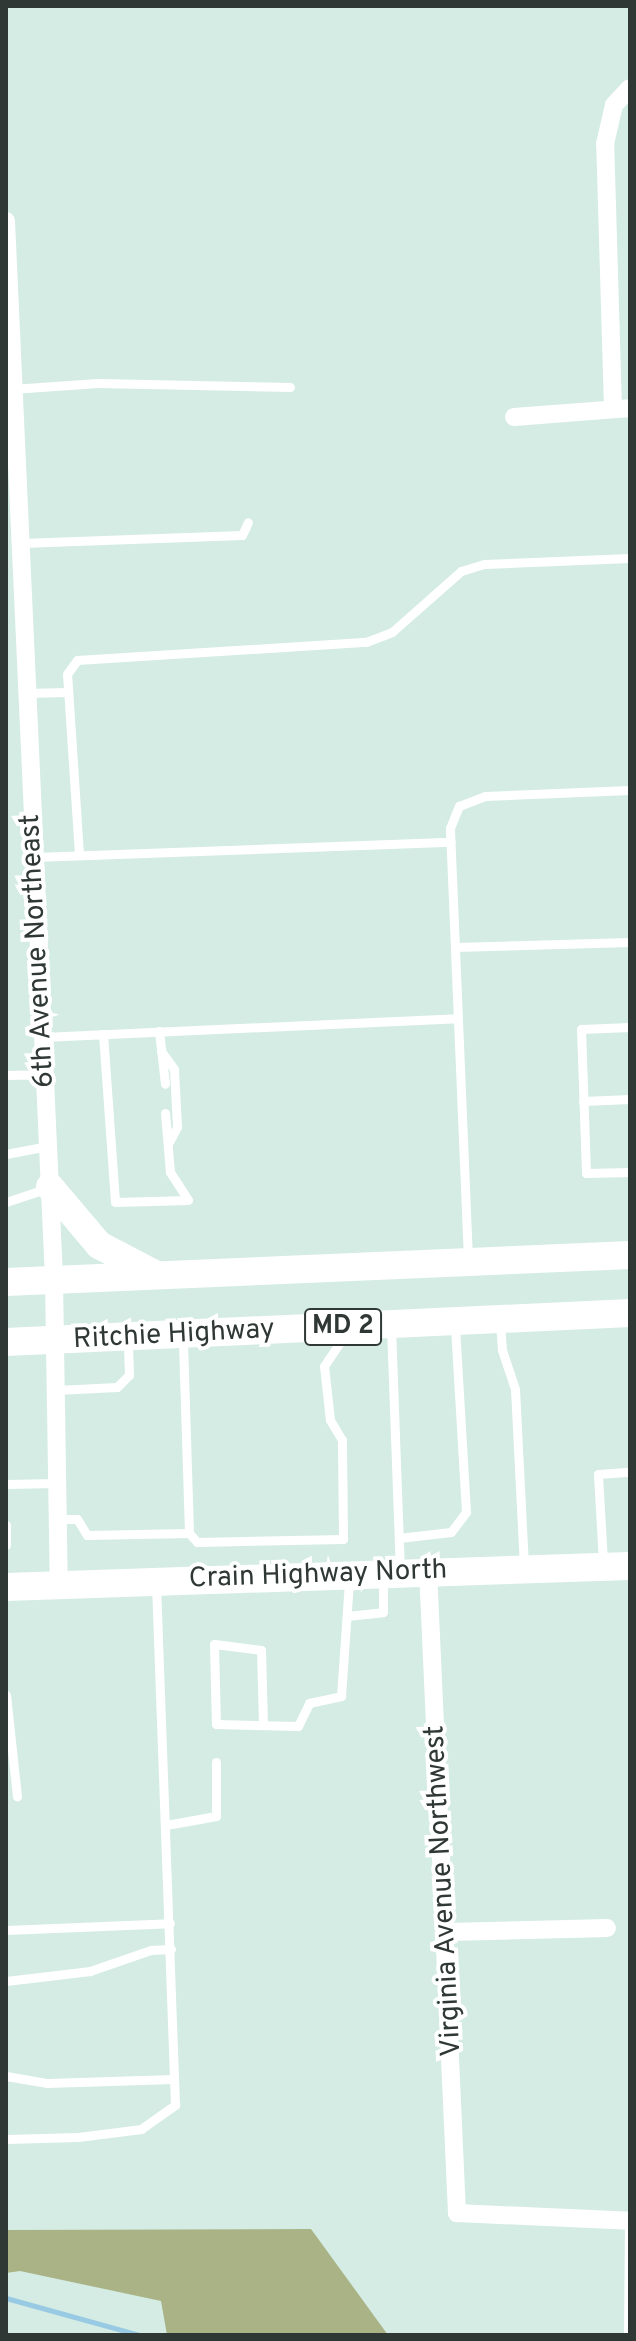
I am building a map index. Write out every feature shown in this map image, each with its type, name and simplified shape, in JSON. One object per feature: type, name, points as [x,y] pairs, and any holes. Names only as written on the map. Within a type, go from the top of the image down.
[{"type":"main road","points":[[50,1187],[99,1245],[158,1276]]},
{"type":"main road","name":"MD 2","points":[[6,1282],[630,1255]]},
{"type":"main road","name":"Ritchie Highway","points":[[6,1342],[630,1313]]},
{"type":"main road","name":"Crain Highway North","points":[[6,1587],[391,1571],[617,1566]]},
{"type":"street","points":[[514,417],[622,408],[605,144],[614,105],[630,88]]},
{"type":"street","name":"6th Avenue Northeast","points":[[6,221],[12,389],[12,543],[25,693],[54,1280],[59,1585]]},
{"type":"street","name":"Virginia Avenue Northwest","points":[[428,1570],[447,1932],[457,2213],[630,2221]]},
{"type":"street","points":[[447,1932],[607,1928]]},
{"type":"lane","points":[[12,389],[98,383],[290,387]]},
{"type":"lane","points":[[12,543],[242,535],[248,522]]},
{"type":"lane","points":[[79,854],[67,674],[77,660],[366,642],[392,632],[461,571],[484,564],[630,558]]},
{"type":"lane","points":[[25,693],[68,692]]},
{"type":"lane","points":[[468,1262],[451,842],[459,806],[485,796],[630,790]]},
{"type":"lane","points":[[33,857],[451,842]]},
{"type":"lane","points":[[455,947],[630,942]]},
{"type":"lane","points":[[43,1037],[458,1018]]},
{"type":"lane","points":[[630,1027],[581,1029],[586,1173],[630,1172]]},
{"type":"lane","points":[[159,1031],[165,1084]]},
{"type":"lane","points":[[103,1034],[115,1202],[188,1200],[170,1172],[165,1113]]},
{"type":"lane","points":[[161,1051],[174,1069],[177,1127],[168,1144]]},
{"type":"lane","points":[[6,1075],[45,1074]]},
{"type":"lane","points":[[583,1101],[630,1099]]},
{"type":"lane","points":[[6,1154],[48,1146]]},
{"type":"lane","points":[[6,1202],[50,1187]]},
{"type":"lane","points":[[499,1319],[502,1350],[515,1389],[524,1568]]},
{"type":"lane","points":[[399,1538],[451,1532],[466,1512],[455,1321]]},
{"type":"lane","points":[[347,1616],[383,1612],[399,1538],[391,1324]]},
{"type":"lane","points":[[183,1334],[189,1533],[197,1542],[343,1539],[342,1440],[330,1420],[324,1366],[351,1326]]},
{"type":"lane","points":[[56,1390],[117,1387],[129,1375],[128,1337]]},
{"type":"lane","points":[[617,1566],[598,1474],[630,1472]]},
{"type":"lane","points":[[6,1484],[57,1483]]},
{"type":"lane","points":[[58,1519],[77,1519],[87,1535],[189,1533]]},
{"type":"lane","points":[[6,1525],[6,1545]]},
{"type":"lane","points":[[263,1725],[261,1650],[214,1644],[216,1724],[298,1726],[309,1703],[341,1696],[349,1573]]},
{"type":"lane","points":[[6,2139],[78,2137],[141,2129],[175,2105],[155,1581]]},
{"type":"lane","points":[[6,1695],[17,1796]]},
{"type":"lane","points":[[166,1825],[216,1816],[216,1762]]},
{"type":"lane","points":[[6,1930],[170,1923]]},
{"type":"lane","points":[[6,1981],[90,1971],[151,1950],[171,1949]]},
{"type":"lane","points":[[6,2076],[47,2083],[174,2079]]},
{"type":"lane","points":[[628,2335],[630,2221]]},
{"type":"green space","points":[[311,2229],[388,2335],[167,2335],[161,2301],[20,2271],[6,2273],[6,2230]]},
{"type":"waterway","points":[[6,2298],[139,2335]]}]
